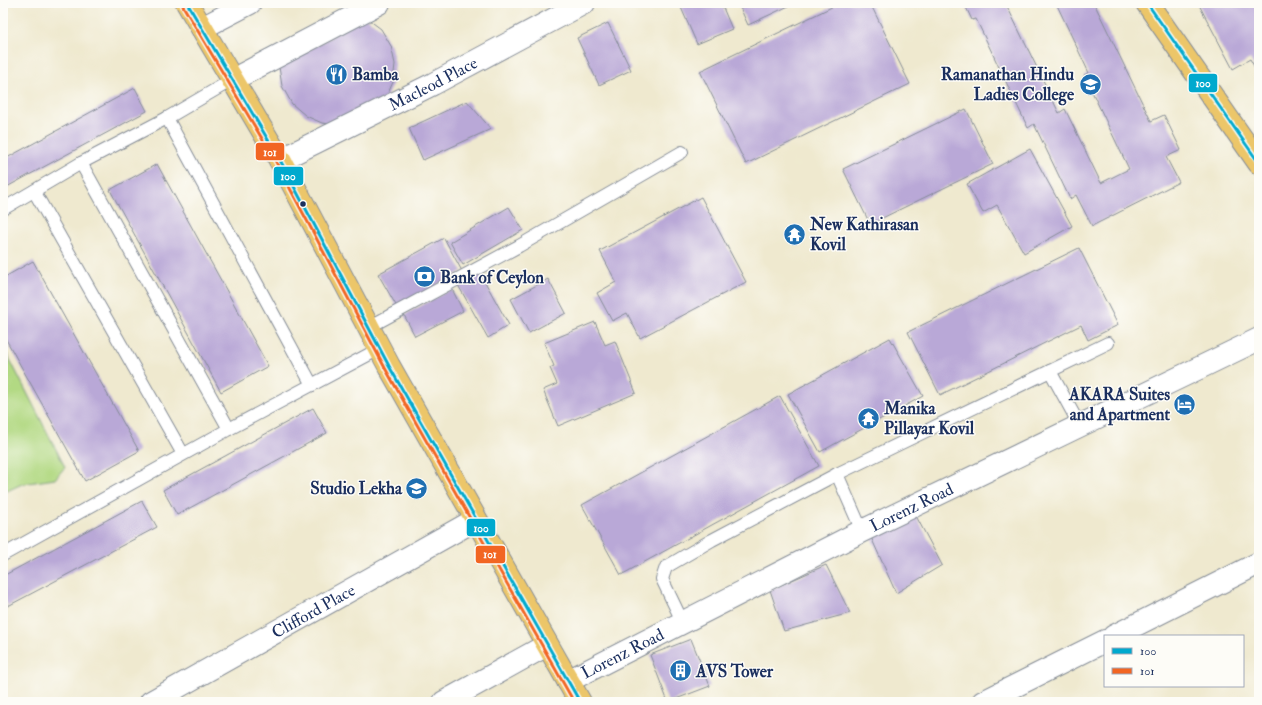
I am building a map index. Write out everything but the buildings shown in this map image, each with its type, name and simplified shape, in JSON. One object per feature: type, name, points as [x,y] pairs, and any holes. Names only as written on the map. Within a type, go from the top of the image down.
[{"type":"highway","points":[[187,3],[280,160],[369,327],[475,520],[580,702]]},
{"type":"highway","points":[[1148,3],[1259,163]]},
{"type":"street","points":[[202,28],[250,3]]},
{"type":"street","points":[[232,80],[380,3]]},
{"type":"street","name":"Macleod Place","points":[[280,160],[433,84],[584,3]]},
{"type":"street","name":"Lorenz Road","points":[[568,681],[862,531],[1259,339]]},
{"type":"street","name":"Clifford Place","points":[[151,702],[475,520]]},
{"type":"street","points":[[1116,635],[1259,563]]},
{"type":"street","points":[[983,702],[1104,642]]},
{"type":"street","points":[[444,702],[547,645]]},
{"type":"lane","points":[[3,209],[81,163],[167,118],[232,80]]},
{"type":"lane","points":[[167,118],[312,385]]},
{"type":"lane","points":[[369,327],[519,246],[682,152]]},
{"type":"lane","points":[[81,163],[229,429]]},
{"type":"lane","points":[[34,191],[183,454]]},
{"type":"lane","points":[[683,623],[662,579],[666,567],[712,540],[837,474],[1108,343]]},
{"type":"lane","points":[[3,555],[183,454],[381,348]]},
{"type":"lane","points":[[1050,371],[1080,426]]},
{"type":"lane","points":[[837,474],[862,531]]},
{"type":"green space","points":[[3,346],[65,467],[55,479],[22,484],[3,493]]},
{"type":"transit line","name":"100","points":[[187,3],[280,160],[389,366],[580,702]]},
{"type":"transit line","name":"100","points":[[1147,3],[1259,163]]},
{"type":"transit line","name":"101","points":[[183,6],[276,162],[385,368],[574,702]]},
{"type":"place","name":"Bamba","points":[[337,74]]},
{"type":"place","name":"Ramanathan Hindu Ladies College","points":[[1090,84]]},
{"type":"place","name":"New Kathirasan Kovil","points":[[794,234]]},
{"type":"place","name":"Bank of Ceylon","points":[[424,277]]},
{"type":"place","name":"AKARA Suites and Apartment","points":[[1185,404]]},
{"type":"place","name":"Manika Pillayar Kovil","points":[[869,418]]},
{"type":"place","name":"Studio Lekha","points":[[417,488]]},
{"type":"place","name":"AVS Tower","points":[[680,671]]}]
